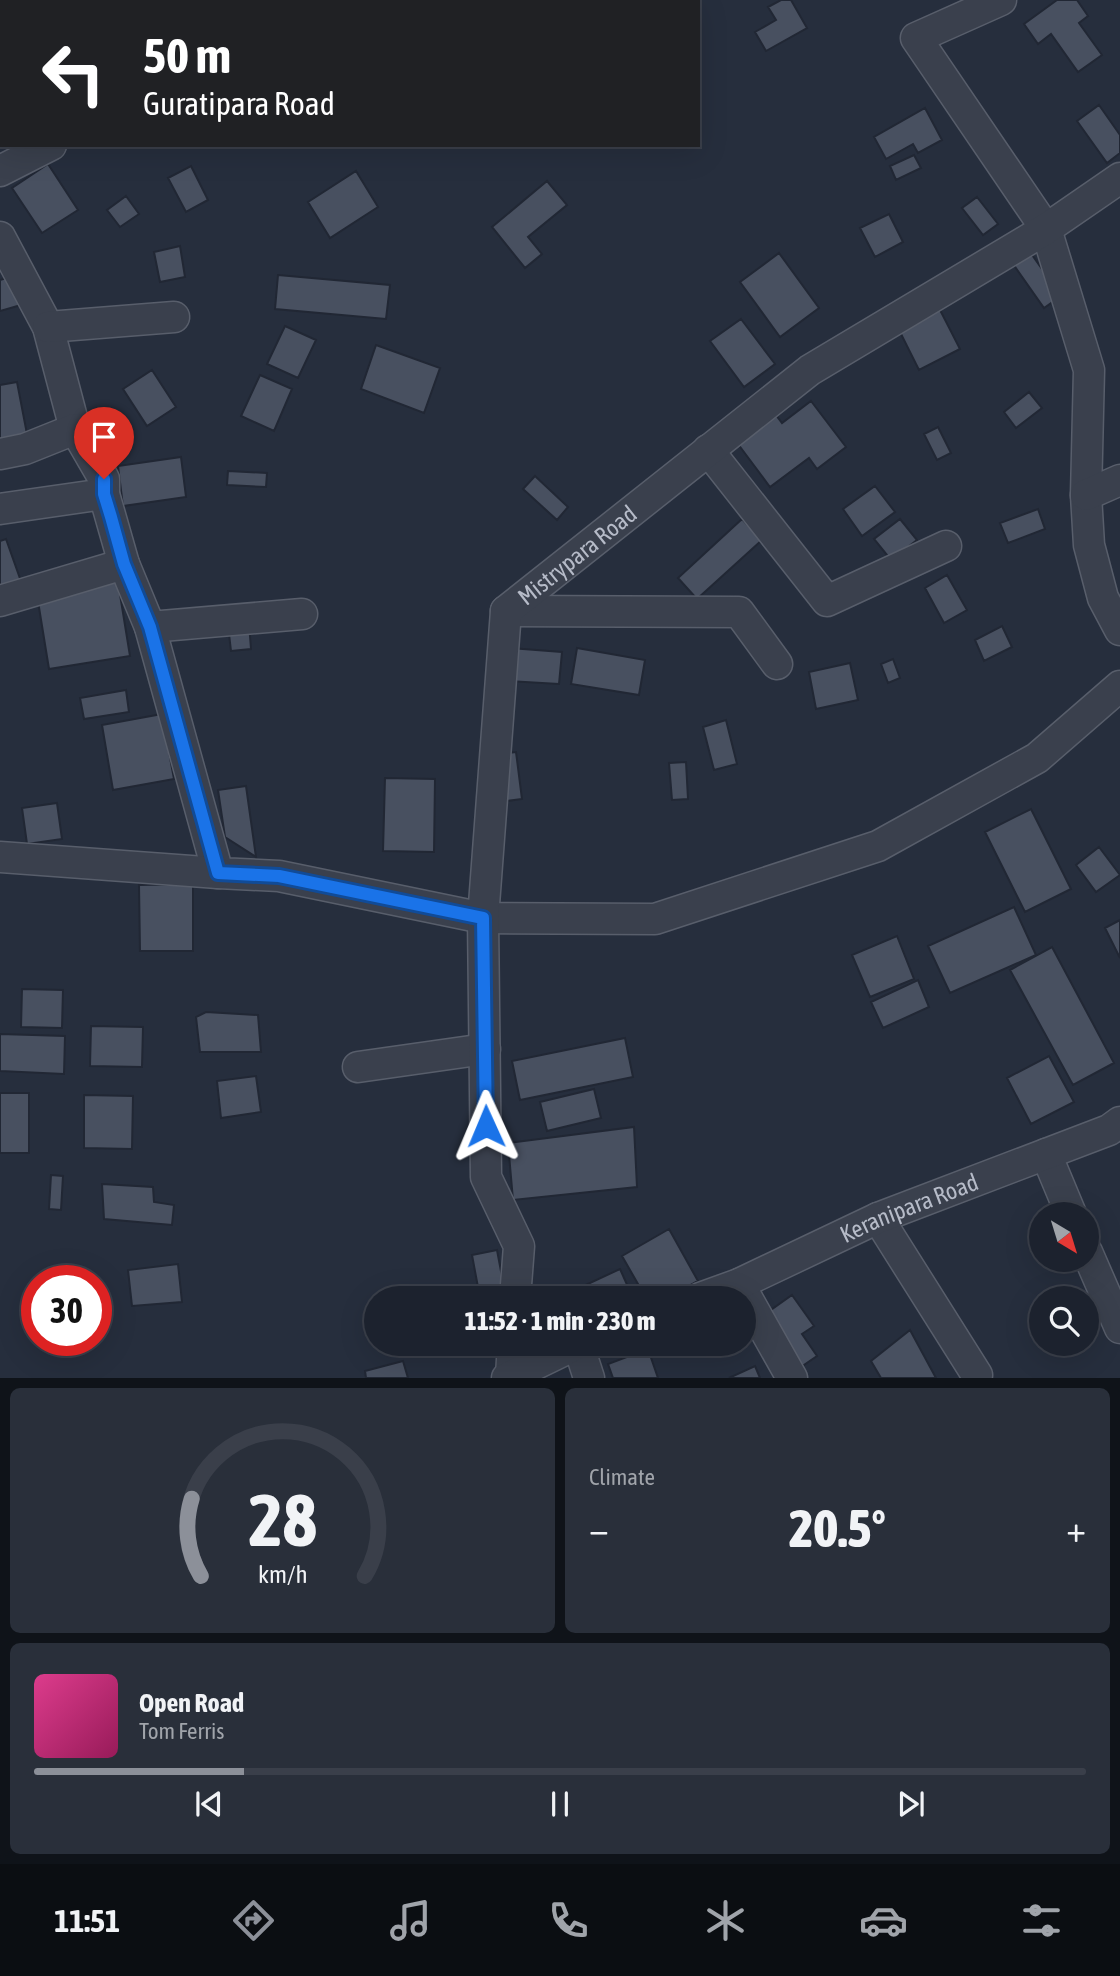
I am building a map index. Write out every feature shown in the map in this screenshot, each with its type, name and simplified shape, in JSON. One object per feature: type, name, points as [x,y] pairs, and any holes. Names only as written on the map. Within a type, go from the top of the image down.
[{"type":"street","points":[[1001,0],[916,38],[1046,229],[1088,370],[1086,495],[1089,545],[1103,598],[1120,630]]},
{"type":"street","points":[[0,172],[47,147]]},
{"type":"street","name":"Mistrypara Road","points":[[516,1286],[519,1246],[486,1177],[483,918],[506,611],[810,370],[1046,229],[1120,178]]},
{"type":"street","points":[[0,237],[48,327],[75,429],[104,479],[104,494],[124,564],[150,627],[218,873]]},
{"type":"street","points":[[48,327],[174,317]]},
{"type":"street","points":[[0,454],[25,449],[75,429]]},
{"type":"street","points":[[708,450],[827,601],[946,546]]},
{"type":"street","points":[[1086,495],[1120,480]]},
{"type":"street","points":[[0,509],[104,494]]},
{"type":"street","points":[[0,601],[124,564]]},
{"type":"street","points":[[506,611],[739,612],[777,664]]},
{"type":"street","points":[[150,627],[302,614]]},
{"type":"street","points":[[0,857],[279,876],[483,918],[655,919],[878,846],[1037,758],[1120,686]]},
{"type":"street","points":[[358,1067],[485,1049]]},
{"type":"street","name":"Keranipara Road","points":[[733,1286],[878,1218],[1046,1154],[1116,1134]]},
{"type":"street","points":[[1046,1154],[1066,1202]]},
{"type":"street","points":[[878,1218],[976,1375]]},
{"type":"street","points":[[1096,1272],[1120,1328]]},
{"type":"street","points":[[739,1284],[792,1377]]},
{"type":"street","points":[[509,1376],[512,1356]]},
{"type":"street","points":[[509,1376],[552,1356]]},
{"type":"street","points":[[582,1356],[589,1377]]},
{"type":"building","points":[[781,0],[791,0],[807,28],[766,51],[755,32],[776,20],[768,7]]},
{"type":"building","points":[[1057,0],[1077,0],[1088,16],[1079,23],[1102,55],[1078,72],[1051,34],[1038,44],[1024,24]]},
{"type":"building","points":[[1099,105],[1120,135],[1120,153],[1107,163],[1077,121]]},
{"type":"building","points":[[925,108],[942,140],[918,153],[913,144],[886,159],[874,137]]},
{"type":"building","points":[[914,155],[921,168],[896,180],[890,166]]},
{"type":"building","points":[[48,164],[78,210],[42,233],[12,188]]},
{"type":"building","points":[[191,166],[208,200],[186,212],[168,178]]},
{"type":"building","points":[[356,171],[378,207],[330,238],[308,202]]},
{"type":"building","points":[[547,181],[567,205],[528,237],[542,254],[525,268],[492,227]]},
{"type":"building","points":[[126,196],[139,214],[120,227],[107,210]]},
{"type":"building","points":[[977,197],[998,224],[983,235],[962,208]]},
{"type":"building","points":[[889,214],[903,242],[875,257],[860,228]]},
{"type":"building","points":[[180,246],[185,277],[160,282],[154,252]]},
{"type":"building","points":[[1030,252],[1061,296],[1044,308],[1013,264]]},
{"type":"building","points":[[779,253],[819,308],[780,337],[740,282]]},
{"type":"building","points":[[278,275],[390,285],[386,319],[275,309]]},
{"type":"building","points":[[13,276],[21,305],[0,311],[0,280]]},
{"type":"building","points":[[938,306],[960,349],[919,370],[897,326]]},
{"type":"building","points":[[741,319],[775,364],[744,387],[710,341]]},
{"type":"building","points":[[285,326],[316,340],[298,378],[267,364]]},
{"type":"building","points":[[376,345],[440,368],[424,413],[361,389]]},
{"type":"building","points":[[152,370],[176,407],[147,426],[123,389]]},
{"type":"building","points":[[260,375],[292,389],[274,431],[241,416]]},
{"type":"building","points":[[17,382],[27,434],[0,439],[0,385]]},
{"type":"building","points":[[1029,392],[1042,408],[1016,428],[1004,412]]},
{"type":"building","points":[[811,401],[846,447],[817,469],[809,458],[770,487],[732,436],[770,407],[782,423]]},
{"type":"building","points":[[938,427],[951,453],[937,460],[924,434]]},
{"type":"building","points":[[181,457],[186,497],[123,506],[118,466]]},
{"type":"building","points":[[228,471],[267,473],[266,487],[227,485]]},
{"type":"building","points":[[535,476],[568,507],[557,520],[523,489]]},
{"type":"building","points":[[875,486],[895,512],[862,536],[843,509]]},
{"type":"building","points":[[1038,509],[1045,529],[1008,543],[1000,523]]},
{"type":"building","points":[[742,519],[762,540],[697,599],[678,578]]},
{"type":"building","points":[[900,519],[917,540],[891,560],[874,539]]},
{"type":"building","points":[[6,539],[23,587],[0,595],[0,541]]},
{"type":"building","points":[[947,575],[967,610],[944,623],[925,588]]},
{"type":"building","points":[[118,582],[130,656],[49,669],[37,595]]},
{"type":"building","points":[[249,623],[251,649],[231,651],[228,625]]},
{"type":"building","points":[[1002,626],[1012,647],[984,661],[975,640]]},
{"type":"building","points":[[510,648],[562,652],[559,684],[508,681]]},
{"type":"building","points":[[577,648],[645,660],[639,695],[571,684]]},
{"type":"building","points":[[893,659],[900,678],[888,683],[881,664]]},
{"type":"building","points":[[850,663],[858,700],[816,709],[809,672]]},
{"type":"building","points":[[126,690],[129,712],[84,719],[80,698]]},
{"type":"building","points":[[162,714],[174,779],[113,790],[102,725]]},
{"type":"building","points":[[726,720],[737,764],[714,770],[703,727]]},
{"type":"building","points":[[516,752],[522,799],[507,801],[501,754]]},
{"type":"building","points":[[686,762],[688,799],[672,800],[669,763]]},
{"type":"building","points":[[385,778],[435,779],[434,852],[383,851]]},
{"type":"building","points":[[246,786],[256,857],[225,837],[218,790]]},
{"type":"building","points":[[57,803],[62,839],[27,844],[22,808]]},
{"type":"building","points":[[1031,809],[1071,889],[1025,912],[985,832]]},
{"type":"building","points":[[1099,847],[1120,875],[1096,892],[1076,865]]},
{"type":"building","points":[[193,884],[193,951],[140,951],[139,885]]},
{"type":"building","points":[[1014,907],[1036,955],[950,993],[928,946]]},
{"type":"building","points":[[1120,920],[1120,958],[1105,928]]},
{"type":"building","points":[[897,936],[914,979],[870,997],[852,955]]},
{"type":"building","points":[[1052,947],[1114,1063],[1073,1085],[1010,970]]},
{"type":"building","points":[[918,980],[929,1007],[883,1028],[871,1002]]},
{"type":"building","points":[[22,989],[63,990],[62,1028],[21,1027]]},
{"type":"building","points":[[206,1012],[258,1015],[261,1052],[200,1052],[196,1017]]},
{"type":"building","points":[[91,1026],[143,1027],[142,1067],[90,1066]]},
{"type":"building","points":[[0,1034],[65,1036],[64,1074],[0,1071]]},
{"type":"building","points":[[625,1038],[633,1077],[520,1100],[512,1061]]},
{"type":"building","points":[[1049,1056],[1074,1102],[1031,1124],[1007,1078]]},
{"type":"building","points":[[256,1076],[261,1112],[221,1118],[217,1081]]},
{"type":"building","points":[[594,1089],[601,1118],[547,1131],[540,1102]]},
{"type":"building","points":[[0,1093],[29,1093],[29,1153],[0,1153]]},
{"type":"building","points":[[84,1095],[133,1096],[132,1149],[84,1148]]},
{"type":"building","points":[[634,1127],[637,1187],[513,1200],[508,1143]]},
{"type":"building","points":[[51,1175],[63,1176],[61,1210],[49,1209]]},
{"type":"building","points":[[102,1184],[153,1187],[154,1202],[174,1205],[172,1225],[104,1219]]},
{"type":"building","points":[[669,1229],[698,1281],[689,1286],[639,1286],[622,1256]]},
{"type":"building","points":[[497,1250],[504,1286],[478,1286],[472,1255]]},
{"type":"building","points":[[178,1264],[182,1302],[132,1306],[128,1270]]},
{"type":"building","points":[[620,1269],[628,1286],[583,1286]]},
{"type":"building","points":[[792,1295],[814,1326],[802,1334],[817,1356],[798,1369],[761,1317]]},
{"type":"building","points":[[910,1330],[936,1378],[881,1378],[871,1361]]},
{"type":"building","points":[[629,1356],[650,1356],[658,1378],[613,1378],[608,1364]]},
{"type":"building","points":[[403,1361],[408,1378],[366,1378],[365,1371]]},
{"type":"building","points":[[755,1366],[760,1378],[729,1378]]},
{"type":"route","points":[[104,479],[104,494],[124,564],[150,627],[218,873],[279,876],[483,918],[486,1126]]}]
